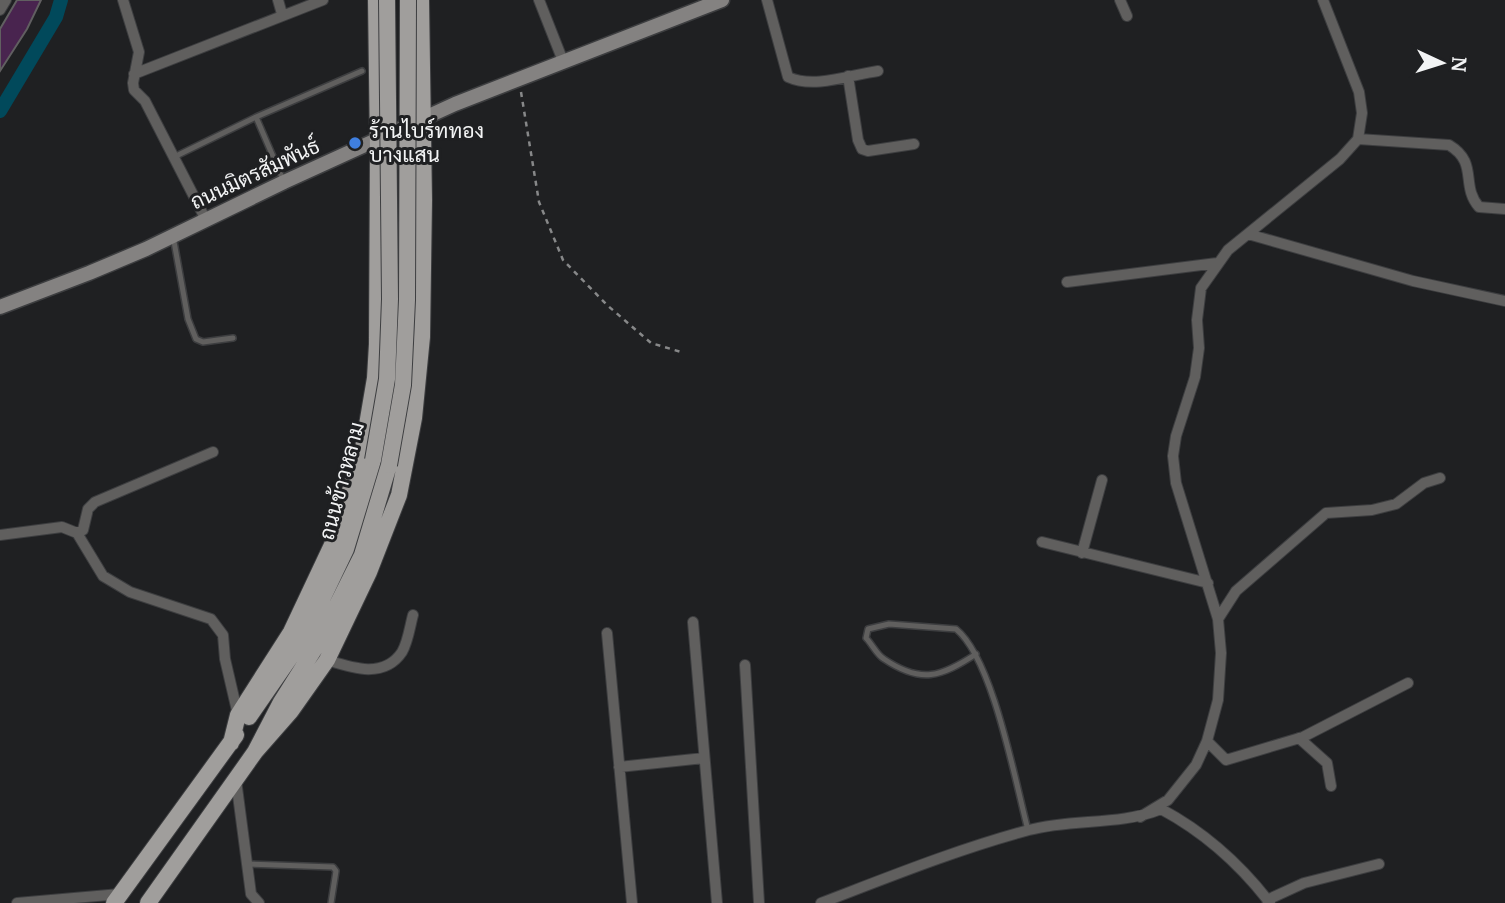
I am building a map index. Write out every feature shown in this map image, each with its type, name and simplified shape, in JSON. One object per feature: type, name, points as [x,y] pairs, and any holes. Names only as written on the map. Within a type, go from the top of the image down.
[{"type":"main road","points":[[231,743],[238,715],[291,632],[332,545],[362,454],[375,378],[377,344],[376,0]]},
{"type":"main road","name":"ถนนข้าวหลาม","points":[[117,898],[231,743],[303,639],[346,549],[381,463],[390,299],[387,0]]},
{"type":"main road","name":"ถนนข้าวหลาม","points":[[148,903],[255,752],[281,702],[317,645],[362,555],[381,463],[403,385],[407,300],[408,0]]},
{"type":"main road","points":[[255,752],[291,711],[327,660],[369,572],[398,495],[414,418],[422,337],[424,200],[421,0]]},
{"type":"main road","points":[[376,24],[380,47],[386,60],[392,67],[401,70],[410,66],[416,58],[422,30]]},
{"type":"main road","points":[[377,204],[395,169],[405,166],[414,170],[417,175],[424,200]]},
{"type":"main road","points":[[377,344],[382,318],[395,310],[408,310],[415,314],[422,337]]},
{"type":"street","points":[[0,10],[6,0]]},
{"type":"street","points":[[123,0],[139,52],[134,90],[145,101],[206,220]]},
{"type":"street","points":[[278,0],[282,15]]},
{"type":"street","points":[[134,74],[323,0]]},
{"type":"street","points":[[539,0],[563,61]]},
{"type":"street","name":"ถนนมิตรสัมพันธ์","points":[[0,306],[89,273],[173,236],[422,118],[722,0]]},
{"type":"street","points":[[766,0],[788,76],[811,82],[878,71]]},
{"type":"street","points":[[1120,0],[1127,16]]},
{"type":"street","points":[[1140,817],[1168,800],[1196,765],[1207,741],[1218,700],[1221,653],[1218,620],[1176,483],[1173,456],[1176,436],[1195,377],[1201,288],[1228,250],[1340,159],[1358,139],[1362,113],[1359,92],[1323,0]]},
{"type":"street","points":[[848,76],[858,140],[862,149],[868,151],[914,144]]},
{"type":"street","points":[[1358,139],[1448,145],[1458,150],[1464,159],[1469,172],[1471,198],[1479,207],[1505,209]]},
{"type":"street","points":[[1248,234],[1413,281],[1505,300]]},
{"type":"street","points":[[1067,282],[1217,263]]},
{"type":"street","points":[[77,533],[83,530],[88,509],[94,502],[213,453]]},
{"type":"street","points":[[1218,620],[1236,591],[1325,513],[1372,510],[1396,504],[1424,484],[1440,478]]},
{"type":"street","points":[[1082,553],[1102,480]]},
{"type":"street","points":[[0,535],[62,527],[77,533],[103,576],[130,592],[211,620],[223,635],[225,659],[238,715]]},
{"type":"street","points":[[1042,542],[1208,583]]},
{"type":"street","points":[[327,660],[372,671],[390,664],[403,650],[413,615]]},
{"type":"street","points":[[693,622],[717,903]]},
{"type":"street","points":[[607,633],[632,903]]},
{"type":"street","points":[[745,665],[759,903]]},
{"type":"street","points":[[1207,741],[1226,760],[1299,738],[1408,683]]},
{"type":"street","points":[[1299,738],[1327,763],[1331,786]]},
{"type":"street","points":[[619,767],[704,758]]},
{"type":"street","points":[[236,780],[252,898],[259,903]]},
{"type":"street","points":[[821,903],[1028,830],[1140,817],[1161,808],[1189,824],[1222,850],[1268,901],[1304,883],[1379,863]]},
{"type":"street","points":[[18,903],[117,898]]},
{"type":"lane","points":[[174,157],[256,117],[362,71]]},
{"type":"lane","points":[[256,117],[285,181]]},
{"type":"lane","points":[[173,236],[188,319],[196,339],[203,342],[233,338]]},
{"type":"lane","points":[[976,654],[953,669],[935,676],[916,674],[881,659],[866,638],[868,629],[889,624],[956,629],[965,636],[976,654],[995,706],[1028,830]]},
{"type":"lane","points":[[246,864],[333,867],[336,871],[331,903]]},
{"type":"path","points":[[519,79],[539,202],[563,260],[651,343],[681,352]]},
{"type":"building","points":[[17,0],[41,0],[27,29],[0,71],[0,29]]},
{"type":"waterway","points":[[0,111],[56,17],[61,0]]},
{"type":"place","name":"ร้านไบร์ททอง บางแสน","points":[[355,143]]}]
